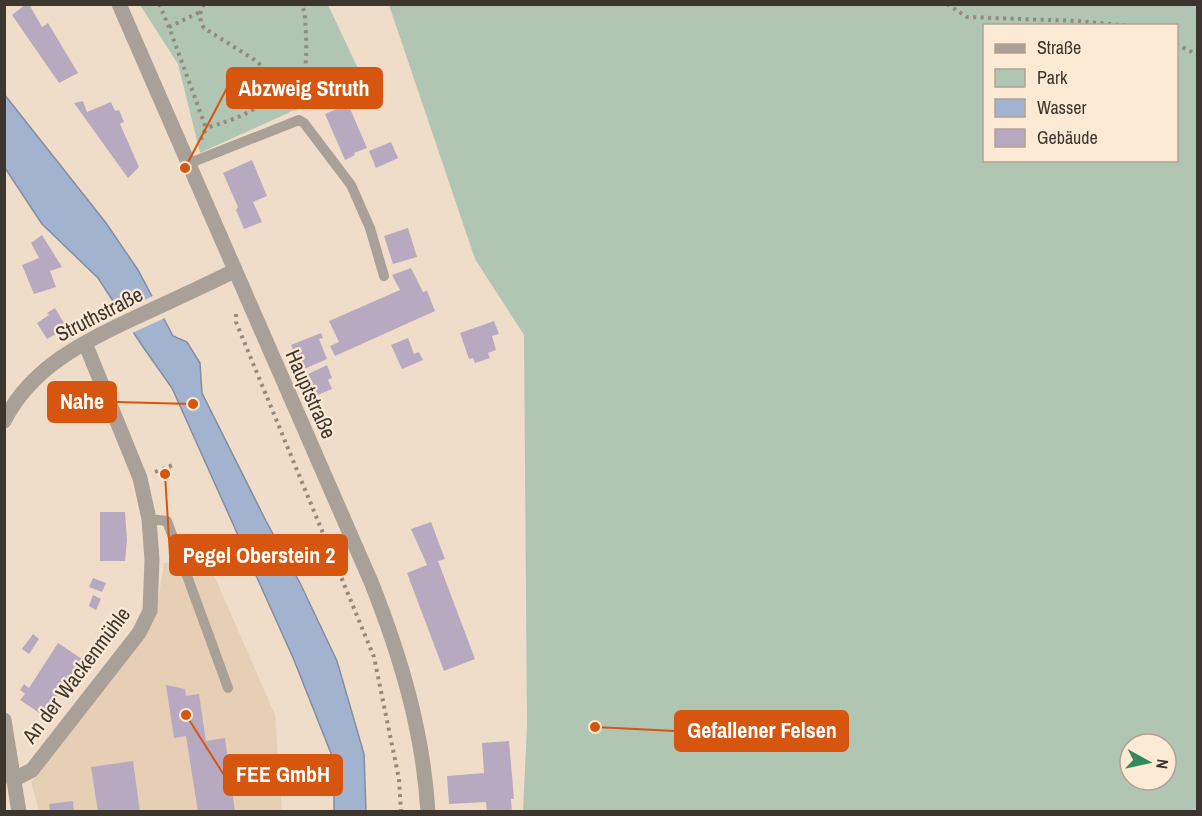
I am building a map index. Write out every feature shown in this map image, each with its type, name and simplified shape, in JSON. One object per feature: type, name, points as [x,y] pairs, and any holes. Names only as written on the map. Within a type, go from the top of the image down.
[{"type":"street","name":"Hauptstraße","points":[[119,4],[190,163],[234,271],[390,629],[415,713],[423,760],[428,812]]},
{"type":"street","name":"Struthstraße","points":[[4,420],[14,402],[56,359],[99,334],[234,271]]},
{"type":"street","name":"An der Wackenmühle","points":[[13,780],[32,770],[139,633],[150,611],[152,560],[149,519],[140,478],[85,343]]},
{"type":"street","points":[[4,720],[19,812]]},
{"type":"lane","points":[[190,163],[299,120],[304,123],[351,185],[370,228],[384,276]]},
{"type":"lane","points":[[149,519],[167,521],[228,688]]},
{"type":"path","points":[[159,4],[206,128],[190,163]]},
{"type":"path","points":[[204,4],[200,12],[204,28],[258,62],[267,74],[274,92]]},
{"type":"path","points":[[274,92],[288,94],[297,90],[303,80],[305,13],[302,4]]},
{"type":"path","points":[[947,4],[967,17],[1111,24]]},
{"type":"path","points":[[169,27],[200,12]]},
{"type":"path","points":[[1178,45],[1197,55]]},
{"type":"path","points":[[206,128],[247,115],[265,103],[274,92]]},
{"type":"path","points":[[236,312],[236,322],[374,657],[399,779],[401,812]]},
{"type":"shaded area","points":[[207,559],[275,715],[282,811],[39,811],[31,782],[155,619],[164,563]]},
{"type":"green space","points":[[140,5],[328,5],[363,79],[200,153],[178,64]]},
{"type":"green space","points":[[389,5],[1197,5],[1197,811],[523,811],[527,726],[524,335],[475,259]]},
{"type":"water","points":[[4,94],[106,223],[138,270],[173,336],[187,342],[200,363],[202,393],[300,583],[337,661],[364,754],[366,811],[334,811],[334,761],[294,660],[172,388],[98,278],[42,224],[5,168]]},
{"type":"pier","points":[[155,295],[167,317],[130,334],[117,313]]},
{"type":"building","points":[[29,4],[42,27],[48,23],[78,73],[59,83],[12,15]]},
{"type":"building","points":[[83,101],[87,112],[111,102],[115,111],[119,110],[124,122],[120,124],[139,167],[128,178],[74,103]]},
{"type":"building","points":[[348,104],[367,148],[354,153],[355,155],[345,160],[325,114]]},
{"type":"building","points":[[391,142],[398,158],[376,168],[369,151]]},
{"type":"building","points":[[252,160],[267,196],[253,202],[262,222],[244,229],[236,210],[238,207],[223,173]]},
{"type":"building","points":[[408,228],[417,257],[393,264],[384,236]]},
{"type":"building","points":[[42,235],[62,267],[50,271],[56,287],[34,294],[22,265],[39,258],[31,243]]},
{"type":"building","points":[[411,268],[423,292],[427,291],[435,311],[335,356],[330,346],[339,342],[329,321],[400,290],[392,275]]},
{"type":"building","points":[[55,308],[67,328],[47,339],[37,323]]},
{"type":"building","points":[[494,321],[499,334],[492,336],[496,350],[488,353],[490,358],[475,363],[473,358],[469,359],[460,333]]},
{"type":"building","points":[[321,333],[323,338],[319,339],[327,359],[302,370],[291,345]]},
{"type":"building","points":[[408,338],[414,354],[419,352],[423,360],[402,369],[391,345]]},
{"type":"building","points":[[327,365],[332,378],[328,380],[332,389],[313,397],[308,390],[310,386],[306,375]]},
{"type":"building","points":[[170,468],[172,475],[161,480],[158,472]]},
{"type":"building","points":[[100,512],[125,512],[127,540],[125,561],[100,561]]},
{"type":"building","points":[[431,522],[445,559],[438,561],[475,659],[444,671],[407,573],[427,565],[411,529]]},
{"type":"building","points":[[93,578],[106,583],[102,592],[89,587]]},
{"type":"building","points":[[93,595],[101,599],[96,610],[89,606]]},
{"type":"building","points":[[33,634],[39,639],[29,654],[22,649]]},
{"type":"building","points":[[58,643],[82,659],[44,716],[20,700],[25,694],[20,690],[24,684],[29,688]]},
{"type":"building","points":[[166,685],[185,689],[186,696],[199,694],[206,741],[225,738],[235,812],[198,812],[186,736],[174,738]]},
{"type":"building","points":[[509,741],[514,799],[511,799],[512,812],[487,812],[486,802],[449,804],[447,776],[484,773],[482,743]]},
{"type":"building","points":[[133,761],[140,812],[98,812],[91,767]]},
{"type":"building","points":[[73,801],[74,812],[50,812],[49,804]]},
{"type":"place","name":"Abzweig Struth","points":[[185,168]]},
{"type":"place","name":"Nahe","points":[[193,404]]},
{"type":"place","name":"Pegel Oberstein 2","points":[[165,474]]},
{"type":"place","name":"FEE GmbH","points":[[186,715]]},
{"type":"place","name":"Gefallener Felsen","points":[[595,727]]}]
